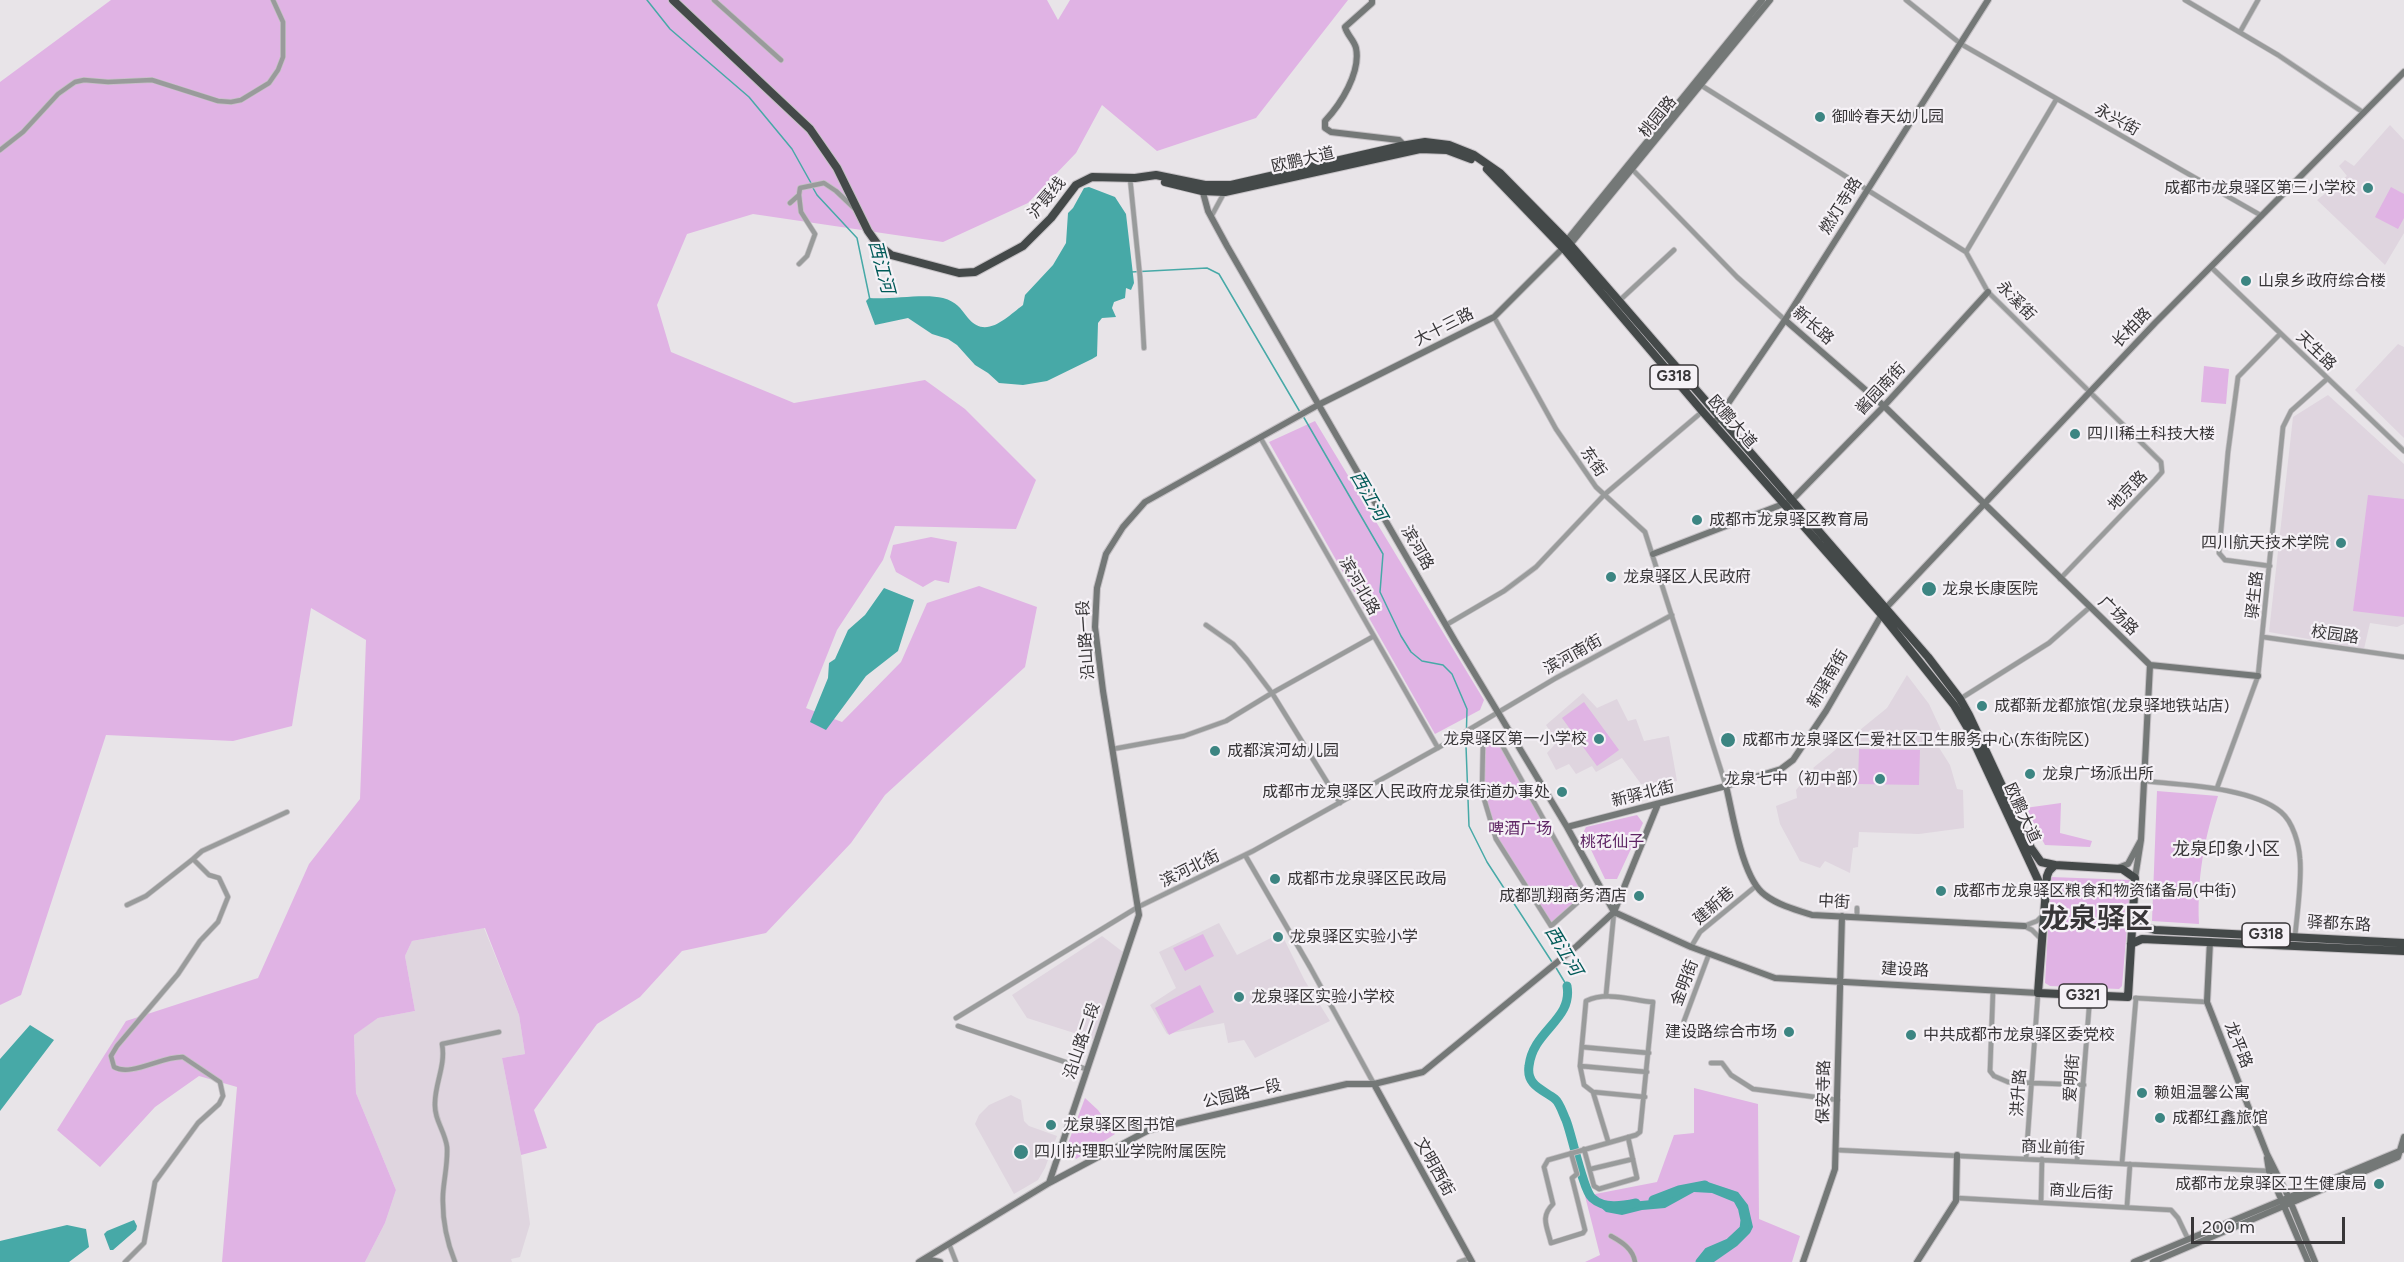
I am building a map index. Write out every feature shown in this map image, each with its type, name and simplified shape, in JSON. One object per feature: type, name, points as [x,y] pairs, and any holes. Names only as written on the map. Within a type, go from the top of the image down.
[{"type":"highway","name":"沪聂线","points":[[673,0],[810,129],[837,168],[878,244],[891,255],[967,274],[1002,259],[1023,246],[1051,218],[1068,193],[1080,182],[1092,177],[1132,178],[1156,175],[1203,188],[1231,185],[1404,145],[1438,142],[1474,155],[1500,173],[1566,246]]},
{"type":"highway","name":"欧鹏大道","points":[[1203,188],[1225,192],[1407,151],[1447,150],[1464,156],[1485,167],[1619,301],[1706,408]]},
{"type":"highway","name":"欧鹏大道","points":[[1566,246],[1883,612],[1954,705],[1967,727],[2045,895]]},
{"type":"highway","name":"欧鹏大道","points":[[1883,612],[1928,657],[1960,699],[2031,848],[2041,862],[2055,866]]},
{"type":"highway","name":"G318","points":[[2038,993],[2045,895],[2049,871],[2055,866]]},
{"type":"highway","points":[[2055,866],[2114,868],[2127,871],[2135,878],[2131,944],[2132,998]]},
{"type":"highway","name":"驿都东路","points":[[2133,917],[2138,925],[2155,930],[2404,943]]},
{"type":"highway","name":"驿都东路","points":[[2131,944],[2142,939],[2404,951]]},
{"type":"highway","name":"建设路","points":[[2038,993],[2132,998]]},
{"type":"street","points":[[0,150],[23,132],[58,94],[75,82],[84,80],[108,82],[152,80],[218,100],[231,102],[241,100],[269,83],[283,57],[283,22],[273,0]]},
{"type":"street","points":[[714,0],[782,60]]},
{"type":"street","points":[[1372,0],[1372,3],[1345,27],[1355,45],[1358,58],[1355,73],[1342,100],[1325,122],[1325,128],[1331,132],[1400,140],[1404,145]]},
{"type":"street","points":[[1699,83],[1762,0]]},
{"type":"street","name":"桃园路","points":[[1566,246],[1770,0]]},
{"type":"street","name":"永兴街","points":[[1906,0],[1961,44],[2262,216]]},
{"type":"street","name":"燃灯寺路","points":[[1717,421],[1785,320],[1988,0]]},
{"type":"street","points":[[2185,0],[2240,32],[2364,112]]},
{"type":"street","points":[[2240,32],[2258,0]]},
{"type":"street","name":"长柏路","points":[[1883,612],[2155,323],[2404,72]]},
{"type":"street","name":"永溪街","points":[[1699,83],[1966,252],[1988,292],[2090,392]]},
{"type":"street","points":[[1966,252],[2056,100]]},
{"type":"street","name":"新长路","points":[[1630,167],[1737,276],[1884,406],[1985,505]]},
{"type":"street","points":[[1132,178],[1144,348]]},
{"type":"street","points":[[799,264],[807,256],[815,234],[801,212],[800,188],[824,183],[860,214]]},
{"type":"street","name":"滨河路","points":[[1203,188],[1211,217],[1446,625],[1567,827],[1614,912]]},
{"type":"street","points":[[1211,217],[1225,192]]},
{"type":"street","points":[[790,203],[799,195]]},
{"type":"street","name":"大十三路","points":[[1281,426],[1318,405],[1494,317],[1566,246]]},
{"type":"street","points":[[1619,301],[1674,250]]},
{"type":"street","name":"天生路","points":[[2212,268],[2404,451]]},
{"type":"street","name":"酱园南街","points":[[1787,502],[1884,406],[1988,292]]},
{"type":"street","name":"东街","points":[[1494,317],[1556,429],[1596,488],[1645,532],[1726,786]]},
{"type":"street","points":[[2270,566],[2225,560],[2219,554],[2228,452],[2238,377],[2280,334]]},
{"type":"street","name":"驿生路","points":[[2217,788],[2258,676],[2283,427],[2291,411],[2327,379]]},
{"type":"street","name":"地京路","points":[[2060,579],[2155,480],[2163,467],[2161,462],[2090,392]]},
{"type":"street","points":[[1446,625],[1504,591],[1536,567],[1604,495],[1706,408]]},
{"type":"street","name":"沿山路一段","points":[[1138,907],[1095,627],[1097,588],[1106,554],[1123,527],[1145,502],[1281,426]]},
{"type":"street","name":"滨河北路","points":[[1260,437],[1438,748]]},
{"type":"street","points":[[1653,554],[1787,502]]},
{"type":"street","name":"广场路","points":[[1985,505],[2150,665]]},
{"type":"street","points":[[1960,699],[2049,643],[2090,607]]},
{"type":"street","name":"新驿南街","points":[[1726,786],[1781,769],[1793,760],[1826,711],[1883,612]]},
{"type":"street","name":"滨河南街","points":[[1443,745],[1556,678],[1672,615]]},
{"type":"street","points":[[1206,625],[1233,644],[1272,693],[1340,803]]},
{"type":"street","points":[[1113,749],[1184,736],[1226,721],[1374,636]]},
{"type":"street","name":"校园路","points":[[2263,637],[2404,657]]},
{"type":"street","points":[[2135,878],[2141,840],[2150,665],[2258,676]]},
{"type":"street","points":[[1498,738],[1586,895],[1551,926],[1496,839],[1482,792],[1483,744],[1498,738]]},
{"type":"street","name":"滨河北街","points":[[956,1018],[1138,907],[1245,855],[1443,745]]},
{"type":"street","points":[[2144,781],[2217,788],[2251,797],[2282,813],[2296,837],[2300,860],[2295,937]]},
{"type":"street","points":[[1726,786],[1747,871],[1756,886]]},
{"type":"street","name":"新驿北街","points":[[1567,827],[1726,786]]},
{"type":"street","points":[[1606,995],[1614,912],[1658,804]]},
{"type":"street","points":[[127,905],[146,896],[202,851],[287,812]]},
{"type":"street","points":[[2114,868],[2128,864],[2141,840]]},
{"type":"street","points":[[1245,855],[1374,1084]]},
{"type":"street","points":[[125,1262],[144,1243],[155,1182],[198,1123],[219,1104],[223,1096],[220,1082],[183,1057],[164,1059],[124,1071],[114,1067],[111,1061],[111,1056],[117,1046],[178,974],[200,941],[218,922],[228,897],[219,878],[209,875],[193,859]]},
{"type":"street","name":"中街","points":[[1756,886],[1764,895],[1788,907],[1812,915],[2024,926]]},
{"type":"street","name":"建新巷","points":[[1692,947],[1700,932],[1756,886]]},
{"type":"street","name":"沿山路二段","points":[[1049,1183],[1139,915],[1138,907]]},
{"type":"street","points":[[1857,908],[1857,917]]},
{"type":"street","points":[[2024,926],[2037,921],[2044,908]]},
{"type":"street","name":"公园路一段","points":[[922,1260],[1049,1183],[1149,1130],[1347,1084],[1374,1084],[1424,1072],[1538,980],[1614,912]]},
{"type":"street","name":"建设路","points":[[1614,912],[1709,954],[1775,978],[2038,993]]},
{"type":"street","name":"保安寺路","points":[[1803,1262],[1835,1169],[1842,916]]},
{"type":"street","points":[[2024,926],[2032,930],[2042,941]]},
{"type":"street","name":"龙平路","points":[[2210,941],[2207,1002],[2308,1262]]},
{"type":"street","name":"金明街","points":[[1684,1021],[1709,954]]},
{"type":"street","points":[[1993,991],[1990,1071],[2000,1080],[2084,1085]]},
{"type":"street","name":"洪升路","points":[[2026,1159],[2038,993]]},
{"type":"street","points":[[1572,1152],[1577,1174],[1572,1178],[1585,1230],[1583,1233],[1551,1243],[1545,1218],[1545,1211],[1552,1204],[1544,1167],[1548,1160],[1572,1152],[1608,1141],[1628,1137],[1640,1132],[1645,1096],[1653,1002],[1606,995],[1586,1001],[1580,1066],[1584,1085],[1593,1092],[1645,1096]]},
{"type":"street","name":"爱明街","points":[[2078,1161],[2090,996]]},
{"type":"street","points":[[2122,1163],[2132,998]]},
{"type":"street","name":"建设路","points":[[2132,998],[2207,1002]]},
{"type":"street","points":[[958,1026],[1086,1069]]},
{"type":"street","points":[[455,1262],[445,1227],[443,1208],[447,1148],[445,1137],[435,1117],[435,1103],[442,1070],[442,1044],[499,1032]]},
{"type":"street","points":[[1582,1047],[1649,1053]]},
{"type":"street","points":[[1711,1063],[1722,1063],[1731,1075],[1753,1089],[1838,1100]]},
{"type":"street","points":[[1580,1066],[1647,1072]]},
{"type":"street","name":"文明西街","points":[[1374,1084],[1471,1260]]},
{"type":"street","points":[[1593,1092],[1608,1141]]},
{"type":"street","points":[[1582,1149],[1591,1169],[1594,1186],[1599,1189],[1637,1178],[1628,1137]]},
{"type":"street","points":[[2153,1262],[2403,1150],[2404,1137]]},
{"type":"street","name":"商业前街","points":[[1837,1150],[2269,1171]]},
{"type":"street","name":"龙平路","points":[[2267,1154],[2269,1171],[2286,1201],[2314,1262]]},
{"type":"street","points":[[1917,1262],[1957,1198],[1957,1155]]},
{"type":"street","points":[[1591,1169],[1633,1159]]},
{"type":"street","points":[[2041,1202],[2042,1159]]},
{"type":"street","points":[[2127,1206],[2130,1164]]},
{"type":"street","name":"商业后街","points":[[1957,1198],[2171,1210],[2178,1218],[2187,1239]]},
{"type":"street","points":[[2134,1262],[2286,1201]]},
{"type":"street","points":[[1611,1236],[1625,1244],[1635,1257],[1635,1262]]},
{"type":"street","points":[[949,1245],[956,1262]]},
{"type":"street","points":[[922,1260],[940,1262]]},
{"type":"street","points":[[1459,1262],[1471,1260]]},
{"type":"shaded area","name":"成都市龙泉驿区第三小学校","points":[[2390,125],[2404,140],[2404,233],[2385,265],[2317,200],[2347,176],[2339,166],[2345,160],[2354,166]]},
{"type":"shaded area","points":[[2398,344],[2404,347],[2404,438],[2355,390]]},
{"type":"shaded area","name":"四川航天技术学院","points":[[2328,395],[2404,464],[2404,624],[2397,627],[2370,623],[2364,649],[2269,632],[2293,417]]},
{"type":"shaded area","name":"龙泉七中（初中部）","points":[[1907,675],[1929,704],[1943,734],[1938,746],[1950,765],[1957,789],[1963,790],[1964,828],[1919,834],[1859,832],[1858,847],[1853,848],[1850,873],[1825,861],[1820,868],[1800,861],[1780,824],[1776,806],[1797,798],[1796,790],[1813,768],[1887,708]]},
{"type":"shaded area","name":"龙泉驿区第一小学校","points":[[1583,693],[1597,708],[1617,699],[1628,721],[1636,719],[1644,741],[1669,736],[1677,781],[1641,784],[1622,758],[1596,772],[1592,766],[1576,774],[1569,764],[1556,770],[1547,753],[1557,742],[1546,725]]},
{"type":"shaded area","name":"龙泉驿区实验小学校","points":[[1219,923],[1237,955],[1281,933],[1305,981],[1330,1021],[1255,1058],[1244,1040],[1228,1043],[1224,1023],[1167,1034],[1150,1005],[1176,988],[1159,952]]},
{"type":"shaded area","points":[[484,928],[519,1015],[525,1054],[502,1058],[521,1155],[530,1224],[520,1257],[511,1259],[512,1262],[365,1262],[385,1223],[396,1190],[356,1093],[354,1034],[378,1018],[415,1011],[405,956],[412,941]]},
{"type":"shaded area","points":[[1102,936],[1123,952],[1093,1039],[1027,1018],[1012,995]]},
{"type":"shaded area","name":"四川护理职业学院附属医院","points":[[1011,1095],[1021,1100],[1024,1121],[1029,1126],[1057,1136],[1038,1180],[1014,1194],[975,1124],[979,1115],[989,1105]]},
{"type":"green space","points":[[111,0],[1047,0],[1058,20],[1070,0],[1348,0],[1256,118],[1157,151],[1102,105],[1076,153],[1028,203],[943,242],[753,214],[687,234],[657,305],[671,352],[794,403],[925,380],[965,409],[1036,480],[1016,529],[895,526],[883,560],[837,630],[806,708],[842,722],[901,662],[927,603],[979,586],[1037,607],[1025,667],[885,795],[851,843],[766,933],[682,951],[640,997],[597,1024],[534,1110],[547,1148],[521,1155],[502,1058],[525,1054],[519,1015],[485,928],[412,941],[405,956],[415,1011],[378,1018],[354,1035],[356,1093],[396,1190],[385,1223],[365,1262],[222,1262],[237,1087],[199,1076],[155,1107],[100,1167],[57,1130],[126,1021],[258,978],[309,864],[360,799],[366,640],[311,608],[292,726],[233,741],[106,735],[21,995],[0,1005],[0,82]]},
{"type":"green space","points":[[2391,187],[2404,194],[2404,218],[2398,229],[2375,217]]},
{"type":"green space","points":[[2204,366],[2229,369],[2226,404],[2201,402]]},
{"type":"green space","points":[[1315,421],[1484,700],[1480,710],[1435,734],[1269,442]]},
{"type":"green space","points":[[2368,495],[2404,499],[2404,617],[2353,611]]},
{"type":"green space","points":[[931,537],[957,542],[949,583],[935,580],[923,587],[896,572],[890,557],[893,545]]},
{"type":"green space","points":[[1584,702],[1619,750],[1597,766],[1562,718]]},
{"type":"green space","name":"啤酒广场","points":[[1498,738],[1586,895],[1551,926],[1496,839],[1482,792],[1483,744]]},
{"type":"green space","points":[[1859,749],[1920,750],[1919,785],[1858,784]]},
{"type":"green space","points":[[2157,791],[2218,796],[2202,859],[2199,924],[2152,921]]},
{"type":"green space","points":[[2061,803],[2060,833],[2092,841],[2090,847],[2045,845],[2025,808]]},
{"type":"green space","name":"桃花仙子","points":[[1637,815],[1643,823],[1617,879],[1605,879],[1583,833],[1586,827]]},
{"type":"green space","points":[[2051,877],[2131,880],[2122,986],[2119,989],[2050,986],[2045,983]]},
{"type":"green space","points":[[1203,934],[1214,956],[1185,971],[1173,948]]},
{"type":"green space","points":[[1200,985],[1214,1012],[1169,1035],[1155,1008]]},
{"type":"green space","points":[[1694,1088],[1758,1104],[1759,1219],[1800,1236],[1792,1262],[1585,1262],[1600,1255],[1585,1196],[1657,1182],[1674,1135],[1694,1133]]},
{"type":"green space","points":[[1085,1098],[1098,1110],[1115,1134],[1076,1159],[1067,1146]]},
{"type":"water","points":[[1089,187],[1115,197],[1126,214],[1134,283],[1131,290],[1126,288],[1125,298],[1114,302],[1112,308],[1116,317],[1102,318],[1098,323],[1097,356],[1047,381],[1023,385],[999,383],[975,365],[957,345],[948,339],[932,334],[908,318],[875,325],[866,301],[869,298],[917,296],[943,298],[955,303],[968,318],[982,327],[989,327],[1003,320],[1023,305],[1025,295],[1053,265],[1066,243],[1068,213],[1084,188]]},
{"type":"water","points":[[884,588],[914,600],[898,651],[866,676],[826,730],[810,722],[828,678],[829,663],[835,659],[848,630],[865,615]]},
{"type":"water","points":[[30,1025],[54,1040],[0,1111],[0,1059]]},
{"type":"water","points":[[1708,1182],[1738,1192],[1748,1205],[1753,1227],[1737,1246],[1714,1262],[1698,1262],[1704,1255],[1723,1247],[1746,1224],[1734,1202],[1712,1193],[1694,1192],[1665,1208],[1622,1215],[1606,1212],[1598,1205],[1621,1208],[1631,1202],[1652,1200]]},
{"type":"water","points":[[134,1220],[136,1230],[113,1250],[110,1250],[104,1234]]},
{"type":"water","points":[[67,1225],[86,1229],[89,1247],[69,1262],[0,1262],[0,1241]]},
{"type":"waterway","name":"西江河","points":[[647,0],[670,29],[749,97],[792,149],[811,183]]},
{"type":"waterway","name":"西江河","points":[[813,188],[857,238],[870,300]]},
{"type":"waterway","name":"西江河","points":[[1131,272],[1207,268],[1219,274],[1300,412]]},
{"type":"waterway","name":"西江河","points":[[1303,416],[1383,554],[1380,592],[1401,636],[1411,652],[1422,661],[1443,665],[1452,674],[1467,709],[1469,826],[1487,862],[1552,962]]},
{"type":"waterway","name":"西江河","points":[[1555,966],[1567,986]]},
{"type":"waterway","name":"西江河","points":[[1567,986],[1564,1008],[1537,1043],[1532,1054],[1529,1066],[1530,1078],[1537,1087],[1555,1099],[1560,1106],[1585,1185],[1592,1198],[1608,1205],[1636,1203]]},
{"type":"waterway","name":"西江河","points":[[1653,1200],[1679,1190],[1705,1185]]},
{"type":"waterway","name":"西江河","points":[[1700,1262],[1708,1252],[1729,1243],[1744,1229],[1743,1211]]},
{"type":"place","name":"御岭春天幼儿园","points":[[1820,117]]},
{"type":"place","name":"成都市龙泉驿区第三小学校","points":[[2368,188]]},
{"type":"place","name":"山泉乡政府综合楼","points":[[2246,281]]},
{"type":"place","name":"四川稀土科技大楼","points":[[2075,434]]},
{"type":"place","name":"成都市龙泉驿区教育局","points":[[1697,520]]},
{"type":"place","name":"四川航天技术学院","points":[[2341,543]]},
{"type":"place","name":"龙泉驿区人民政府","points":[[1611,577]]},
{"type":"place","name":"龙泉长康医院","points":[[1929,589]]},
{"type":"place","name":"成都新龙都旅馆(龙泉驿地铁站店)","points":[[1982,706]]},
{"type":"place","name":"龙泉驿区第一小学校","points":[[1599,739]]},
{"type":"place","name":"成都市龙泉驿区仁爱社区卫生服务中心(东街院区)","points":[[1728,740]]},
{"type":"place","name":"成都滨河幼儿园","points":[[1215,751]]},
{"type":"place","name":"龙泉广场派出所","points":[[2030,774]]},
{"type":"place","name":"龙泉七中（初中部）","points":[[1880,779]]},
{"type":"place","name":"成都市龙泉驿区人民政府龙泉街道办事处","points":[[1562,792]]},
{"type":"place","name":"成都市龙泉驿区民政局","points":[[1275,879]]},
{"type":"place","name":"成都市龙泉驿区粮食和物资储备局(中街)","points":[[1941,891]]},
{"type":"place","name":"成都凯翔商务酒店","points":[[1639,896]]},
{"type":"place","name":"龙泉驿区实验小学","points":[[1278,937]]},
{"type":"place","name":"龙泉驿区实验小学校","points":[[1239,997]]},
{"type":"place","name":"建设路综合市场","points":[[1789,1032]]},
{"type":"place","name":"中共成都市龙泉驿区委党校","points":[[1911,1035]]},
{"type":"place","name":"赖姐温馨公寓","points":[[2142,1093]]},
{"type":"place","name":"成都红鑫旅馆","points":[[2160,1118]]},
{"type":"place","name":"龙泉驿区图书馆","points":[[1051,1125]]},
{"type":"place","name":"四川护理职业学院附属医院","points":[[1021,1152]]},
{"type":"place","name":"成都市龙泉驿区卫生健康局","points":[[2379,1184]]},
{"type":"district","name":"龙泉印象小区","points":[[2226,850]]},
{"type":"district","name":"龙泉驿区","points":[[2097,920]]}]
